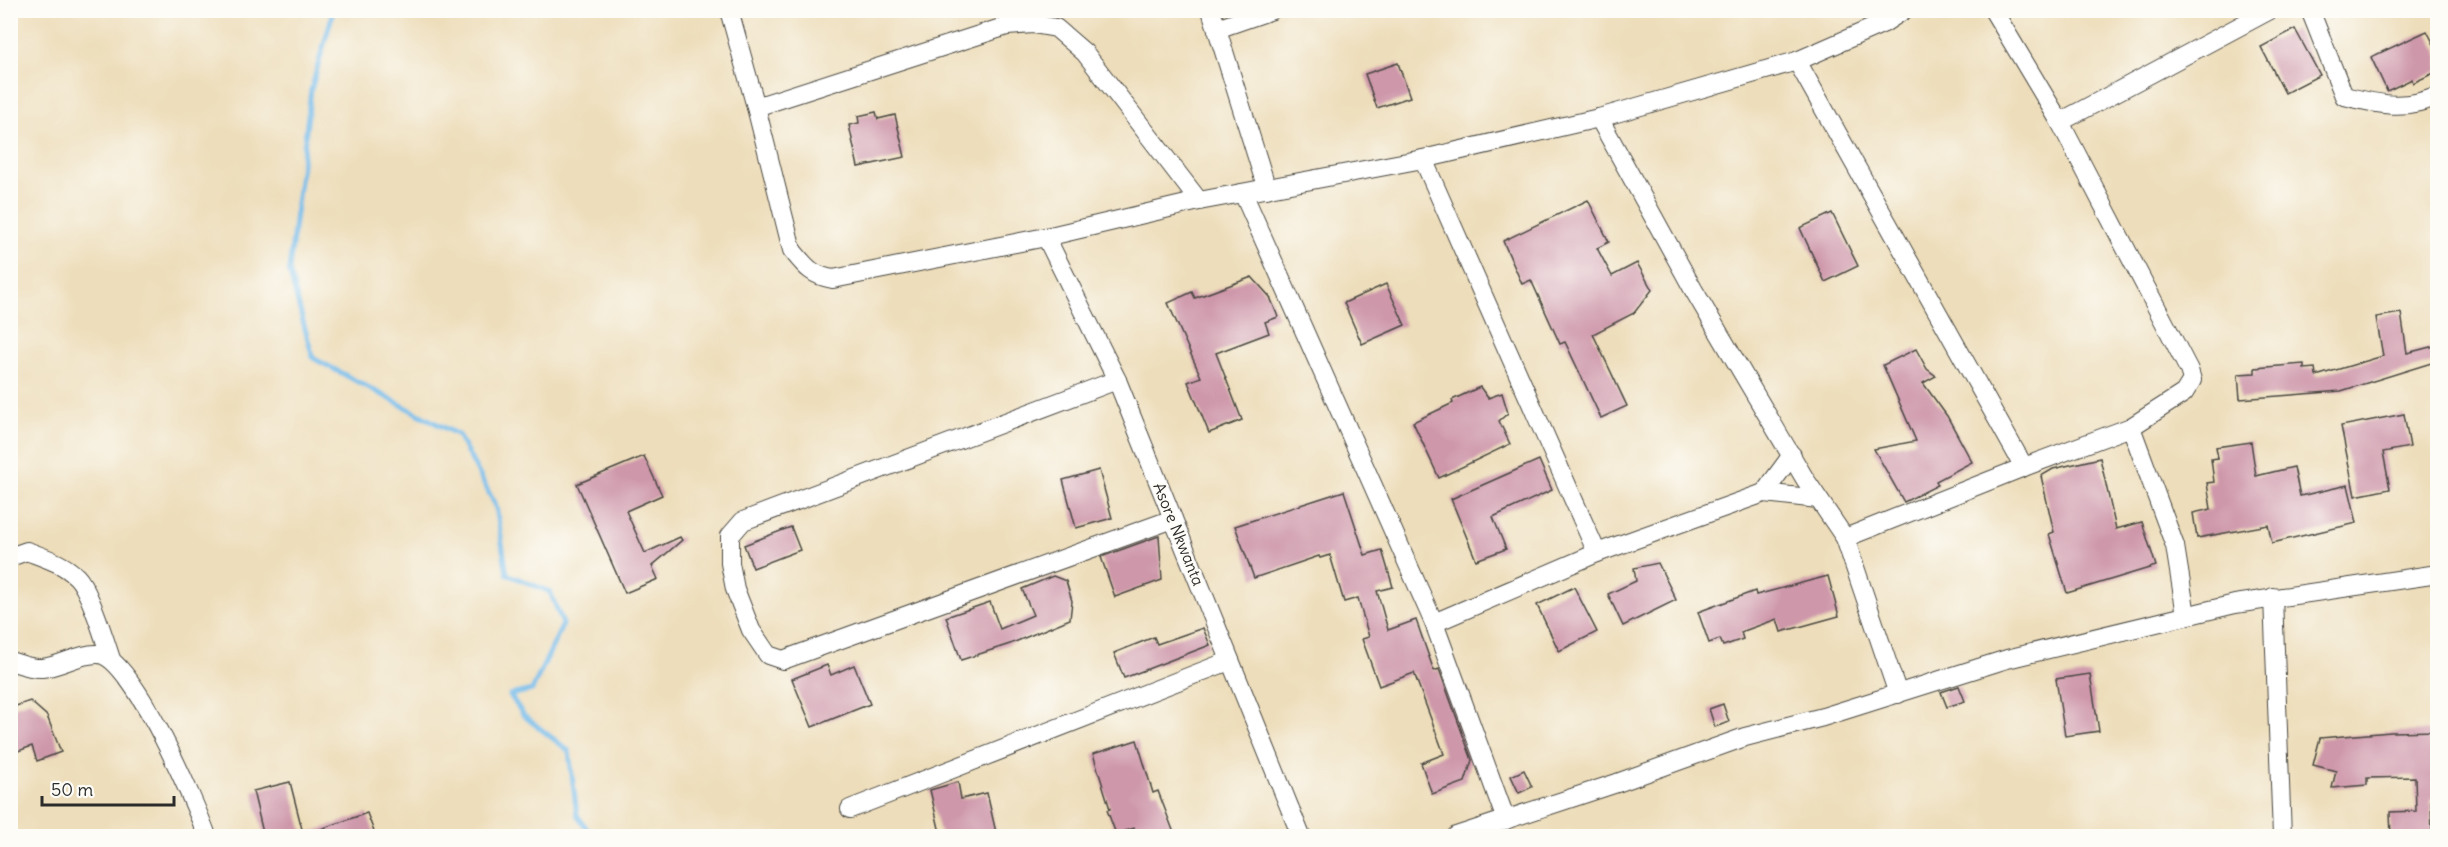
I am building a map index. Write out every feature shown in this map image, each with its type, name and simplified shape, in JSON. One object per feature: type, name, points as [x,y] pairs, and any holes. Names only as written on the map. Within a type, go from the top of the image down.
[{"type":"street","points":[[729,10],[792,250],[807,270],[820,277],[833,279],[1046,237],[1199,201],[1423,159],[1599,117],[1797,61],[1884,23],[1904,10]]},
{"type":"street","points":[[1211,10],[1268,189]]},
{"type":"street","points":[[1217,29],[1272,10]]},
{"type":"street","points":[[1845,538],[2024,467],[2131,428],[2184,393],[2192,380],[2189,370],[2060,122],[1993,10]]},
{"type":"street","points":[[2060,122],[2270,10]]},
{"type":"street","points":[[2310,10],[2344,96],[2397,106],[2418,104],[2438,96]]},
{"type":"street","points":[[756,107],[1007,26],[1033,24],[1056,28],[1085,53],[1199,201]]},
{"type":"street","points":[[1797,61],[2024,467]]},
{"type":"street","points":[[1599,117],[1693,289],[1818,499],[1845,538],[1898,694]]},
{"type":"street","points":[[1423,159],[1598,553]]},
{"type":"street","points":[[1243,193],[1434,623],[1506,820]]},
{"type":"street","name":"Asore Nkwanta","points":[[1046,237],[1117,380],[1300,837]]},
{"type":"street","points":[[1117,380],[743,521],[730,536],[730,563],[735,589],[751,630],[768,655],[783,660],[1173,519]]},
{"type":"street","points":[[2131,428],[2175,546],[2187,615]]},
{"type":"street","points":[[1764,493],[1792,455]]},
{"type":"street","points":[[1434,623],[1598,553],[1764,493],[1818,499]]},
{"type":"street","points":[[10,557],[27,551],[58,563],[78,578],[97,617],[111,658]]},
{"type":"street","points":[[1456,837],[1480,833],[1506,820],[1745,737],[1898,694],[2007,659],[2187,615],[2273,597],[2438,574]]},
{"type":"street","points":[[2273,597],[2282,837]]},
{"type":"street","points":[[10,661],[40,669],[82,656],[101,654],[111,658],[122,668],[159,728],[198,810],[207,837]]},
{"type":"street","points":[[850,809],[1229,661]]},
{"type":"building","points":[[2295,29],[2320,75],[2285,93],[2261,47]]},
{"type":"building","points":[[2427,31],[2438,52],[2438,71],[2413,83],[2412,79],[2387,91],[2371,57]]},
{"type":"building","points":[[1398,63],[1410,97],[1377,108],[1365,74]]},
{"type":"building","points":[[876,112],[878,119],[895,115],[905,157],[858,167],[849,125],[859,123],[858,116]]},
{"type":"building","points":[[1588,200],[1609,242],[1597,248],[1612,276],[1637,263],[1652,290],[1634,313],[1593,334],[1627,406],[1601,418],[1565,342],[1560,344],[1531,280],[1522,284],[1503,241]]},
{"type":"building","points":[[1832,213],[1858,266],[1825,282],[1800,228]]},
{"type":"building","points":[[1252,277],[1270,297],[1278,317],[1265,322],[1269,333],[1216,353],[1242,420],[1209,433],[1188,382],[1201,377],[1168,303],[1192,292],[1195,298]]},
{"type":"building","points":[[1386,284],[1405,325],[1362,344],[1344,303]]},
{"type":"building","points":[[2401,313],[2407,353],[2438,345],[2438,361],[2341,391],[2240,399],[2238,374],[2255,373],[2255,368],[2304,364],[2304,369],[2315,368],[2316,376],[2383,356],[2376,317]]},
{"type":"building","points":[[1916,349],[1927,369],[1936,376],[1923,383],[1947,416],[1972,462],[1936,481],[1938,485],[1904,502],[1874,449],[1916,441],[1883,365]]},
{"type":"building","points":[[1480,387],[1488,398],[1502,393],[1508,413],[1499,421],[1510,444],[1439,478],[1413,422]]},
{"type":"building","points":[[2404,414],[2410,447],[2383,452],[2390,489],[2355,496],[2341,426]]},
{"type":"building","points":[[2251,442],[2256,476],[2294,467],[2300,496],[2348,485],[2357,523],[2272,543],[2268,525],[2197,538],[2193,513],[2211,509],[2207,483],[2214,482],[2211,459],[2218,458],[2216,447]]},
{"type":"building","points":[[644,456],[662,495],[626,511],[645,553],[680,537],[682,540],[652,566],[658,579],[625,593],[577,484]]},
{"type":"building","points":[[2100,458],[2116,529],[2142,522],[2156,566],[2067,593],[2049,534],[2054,532],[2041,476],[2053,469]]},
{"type":"building","points":[[1539,460],[1552,490],[1493,517],[1506,549],[1476,560],[1451,499]]},
{"type":"building","points":[[1099,470],[1112,518],[1076,528],[1063,480]]},
{"type":"building","points":[[1344,491],[1365,555],[1382,550],[1393,587],[1377,591],[1388,630],[1416,620],[1434,671],[1439,669],[1472,760],[1465,782],[1432,794],[1421,763],[1444,754],[1414,673],[1379,686],[1362,639],[1369,637],[1358,598],[1344,602],[1330,555],[1320,558],[1319,556],[1254,578],[1235,526]]},
{"type":"building","points":[[791,527],[800,550],[753,568],[744,545]]},
{"type":"building","points":[[1159,536],[1162,580],[1115,597],[1101,557]]},
{"type":"building","points":[[1658,563],[1676,600],[1623,626],[1608,594],[1636,581],[1634,568]]},
{"type":"building","points":[[1053,576],[1066,581],[1072,601],[1070,619],[1010,644],[961,660],[946,617],[990,602],[1000,629],[1033,615],[1022,589]]},
{"type":"building","points":[[1828,576],[1839,616],[1781,632],[1777,619],[1741,632],[1743,639],[1723,646],[1720,639],[1709,643],[1698,612],[1755,591],[1756,595]]},
{"type":"building","points":[[1574,587],[1597,632],[1559,651],[1537,605]]},
{"type":"building","points":[[1203,628],[1210,645],[1124,678],[1114,653],[1154,637],[1157,644]]},
{"type":"building","points":[[827,665],[831,675],[854,665],[870,704],[812,727],[792,679]]},
{"type":"building","points":[[2090,674],[2099,731],[2065,736],[2056,679]]},
{"type":"building","points":[[1959,686],[1965,701],[1947,707],[1941,692]]},
{"type":"building","points":[[30,701],[47,716],[61,752],[37,761],[32,746],[10,754],[10,708]]},
{"type":"building","points":[[1723,704],[1729,722],[1715,727],[1709,709]]},
{"type":"building","points":[[2438,731],[2438,799],[2431,799],[2432,837],[2391,837],[2390,812],[2416,811],[2415,777],[2367,778],[2367,785],[2332,788],[2336,771],[2313,765],[2320,738]]},
{"type":"building","points":[[1137,740],[1153,793],[1158,791],[1174,833],[1164,837],[1142,837],[1134,828],[1116,834],[1107,810],[1110,809],[1093,754]]},
{"type":"building","points":[[1524,770],[1532,787],[1519,793],[1511,776]]},
{"type":"building","points":[[290,782],[303,833],[287,837],[264,837],[253,791]]},
{"type":"building","points":[[958,782],[961,799],[987,793],[997,837],[941,837],[930,790]]},
{"type":"building","points":[[367,813],[376,837],[306,837],[306,834]]},
{"type":"waterway","points":[[329,10],[332,16],[311,90],[289,270],[313,358],[458,435],[496,506],[507,574],[550,592],[563,624],[532,690],[510,695],[524,716],[569,751],[577,815],[592,836]]}]
